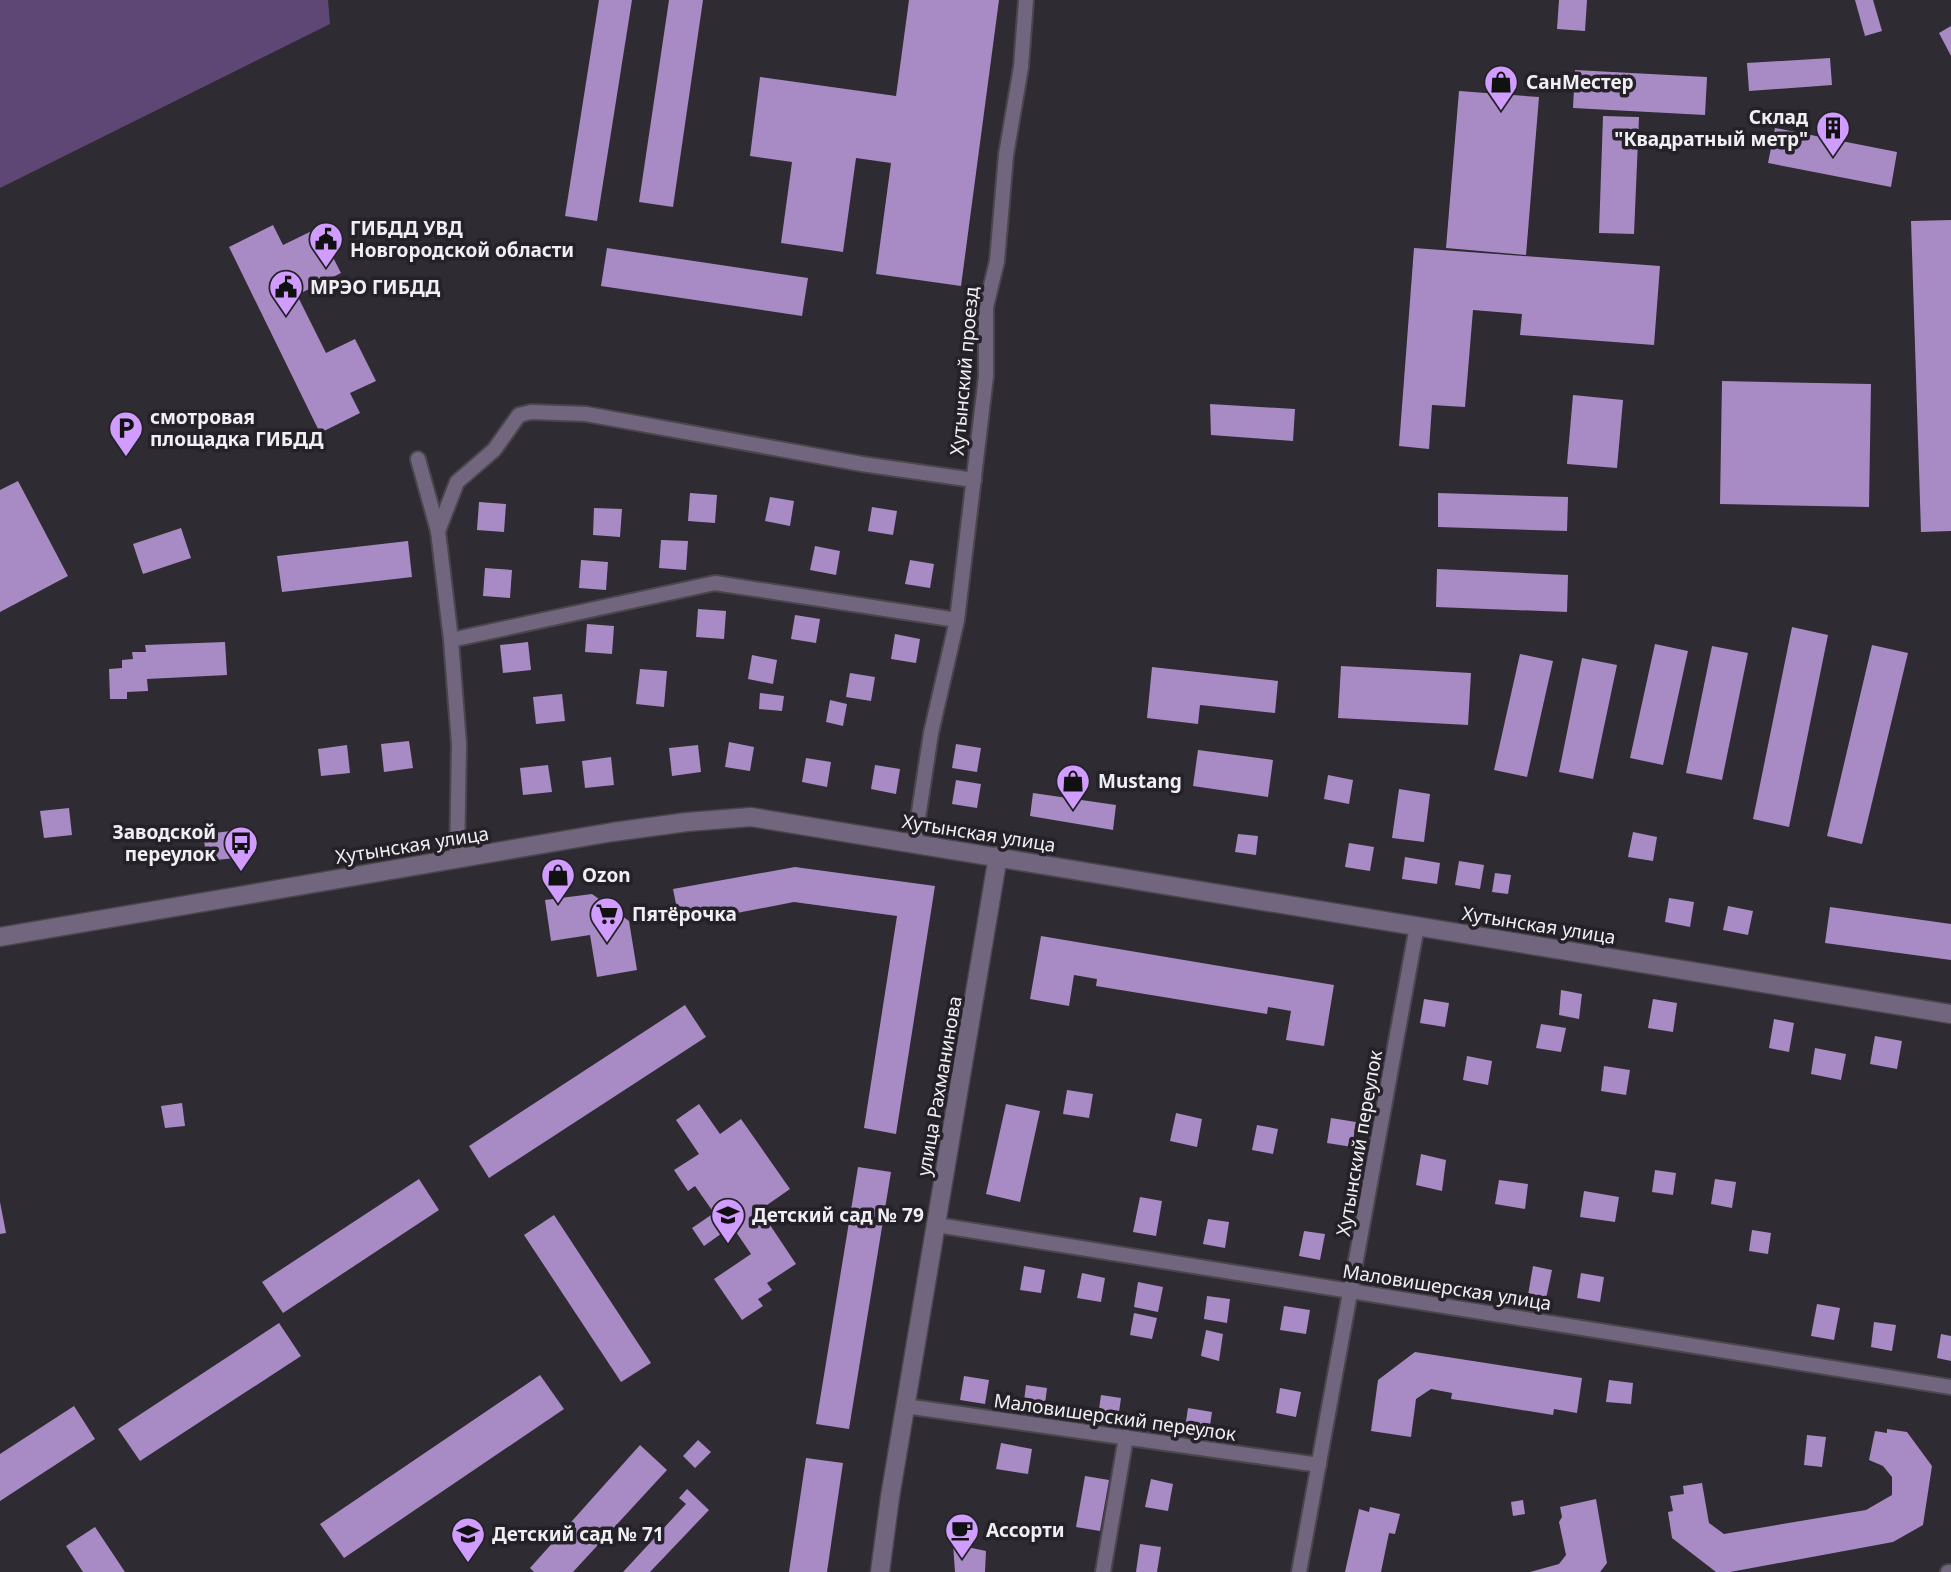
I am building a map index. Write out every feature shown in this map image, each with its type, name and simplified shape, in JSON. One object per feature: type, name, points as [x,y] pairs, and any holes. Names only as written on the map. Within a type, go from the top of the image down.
[{"type":"street","name":"Хутынский проезд","points":[[914,845],[930,733],[957,620],[986,376],[986,307],[997,261],[1006,155],[1021,67],[1026,0]]},
{"type":"street","points":[[438,531],[457,482],[494,450],[519,415],[531,412],[586,414],[862,464],[974,480]]},
{"type":"street","points":[[418,459],[438,531],[451,640],[459,744],[457,860]]},
{"type":"street","points":[[451,640],[715,583],[957,620]]},
{"type":"street","name":"Хутынская улица","points":[[0,937],[639,828],[751,817],[1951,1014]]},
{"type":"street","name":"улица Рахманинова","points":[[880,1572],[905,1406],[998,856]]},
{"type":"street","name":"Хутынский переулок","points":[[1299,1572],[1417,926]]},
{"type":"street","name":"Маловишерская улица","points":[[937,1225],[1951,1387]]},
{"type":"street","name":"Маловишерский переулок","points":[[905,1406],[1319,1465]]},
{"type":"street","points":[[1103,1572],[1126,1437]]},
{"type":"shaded area","points":[[0,0],[328,0],[330,24],[0,188]]},
{"type":"building","points":[[599,0],[632,0],[597,221],[565,216]]},
{"type":"building","points":[[669,0],[703,0],[673,207],[639,202]]},
{"type":"building","points":[[909,0],[999,0],[961,286],[876,274],[891,163],[856,158],[843,252],[781,243],[792,162],[750,156],[760,77],[896,96]]},
{"type":"building","points":[[1559,0],[1587,0],[1585,31],[1557,29]]},
{"type":"building","points":[[1855,0],[1873,0],[1882,31],[1865,36]]},
{"type":"building","points":[[1951,26],[1951,56],[1939,33]]},
{"type":"building","points":[[1830,58],[1832,85],[1749,91],[1747,63]]},
{"type":"building","points":[[1575,70],[1707,77],[1705,115],[1573,108]]},
{"type":"building","points":[[1459,91],[1539,97],[1526,255],[1446,248]]},
{"type":"building","points":[[1603,116],[1639,117],[1634,234],[1599,233]]},
{"type":"building","name":"Склад \"Квадратный метр\"","points":[[1775,128],[1897,152],[1891,187],[1768,163]]},
{"type":"building","points":[[1951,220],[1951,531],[1921,532],[1911,221]]},
{"type":"building","name":"МРЭО ГИБДД","points":[[273,225],[283,245],[318,228],[341,273],[297,295],[326,353],[355,339],[376,381],[350,393],[360,413],[320,433],[229,247]]},
{"type":"building","points":[[607,248],[808,278],[802,316],[601,286]]},
{"type":"building","points":[[1414,248],[1660,266],[1654,345],[1520,335],[1522,314],[1473,310],[1465,407],[1432,405],[1429,449],[1399,446]]},
{"type":"building","points":[[1722,381],[1871,384],[1869,507],[1720,504]]},
{"type":"building","points":[[1573,395],[1623,400],[1617,468],[1567,464]]},
{"type":"building","points":[[1210,404],[1295,409],[1293,441],[1211,435]]},
{"type":"building","points":[[18,481],[68,576],[0,612],[0,490]]},
{"type":"building","points":[[690,493],[717,495],[715,523],[688,521]]},
{"type":"building","points":[[1438,493],[1568,497],[1567,531],[1438,527]]},
{"type":"building","points":[[770,497],[794,501],[790,526],[765,521]]},
{"type":"building","points":[[479,502],[506,504],[504,532],[477,530]]},
{"type":"building","points":[[872,507],[897,511],[893,535],[868,531]]},
{"type":"building","points":[[594,508],[622,509],[620,537],[593,535]]},
{"type":"building","points":[[181,528],[191,558],[143,574],[133,544]]},
{"type":"building","points":[[661,540],[688,541],[686,570],[659,568]]},
{"type":"building","points":[[408,541],[412,577],[282,592],[277,556]]},
{"type":"building","points":[[815,546],[840,551],[836,575],[810,570]]},
{"type":"building","points":[[581,560],[608,562],[606,590],[579,588]]},
{"type":"building","points":[[910,560],[934,564],[930,588],[905,584]]},
{"type":"building","points":[[485,568],[512,570],[510,598],[483,596]]},
{"type":"building","points":[[1437,569],[1568,575],[1567,612],[1436,607]]},
{"type":"building","points":[[698,609],[726,611],[724,639],[696,637]]},
{"type":"building","points":[[795,615],[820,619],[816,643],[791,639]]},
{"type":"building","points":[[587,624],[614,626],[612,654],[585,652]]},
{"type":"building","points":[[1792,627],[1828,635],[1789,827],[1753,819]]},
{"type":"building","points":[[895,634],[920,639],[916,663],[891,659]]},
{"type":"building","points":[[225,642],[227,675],[147,679],[148,691],[127,692],[127,699],[110,699],[109,669],[122,668],[122,660],[133,659],[132,652],[146,652],[145,645]]},
{"type":"building","points":[[528,642],[531,670],[503,673],[500,645]]},
{"type":"building","points":[[1655,644],[1688,651],[1663,765],[1630,758]]},
{"type":"building","points":[[1872,645],[1908,653],[1862,844],[1827,836]]},
{"type":"building","points":[[1712,646],[1748,653],[1722,780],[1686,773]]},
{"type":"building","points":[[1520,654],[1553,661],[1527,777],[1494,770]]},
{"type":"building","points":[[752,655],[777,660],[773,684],[748,679]]},
{"type":"building","points":[[1582,658],[1617,665],[1593,779],[1559,772]]},
{"type":"building","points":[[1341,666],[1471,673],[1468,725],[1338,718]]},
{"type":"building","points":[[1152,667],[1278,681],[1275,713],[1200,705],[1198,724],[1147,718]]},
{"type":"building","points":[[640,669],[667,671],[664,707],[636,704]]},
{"type":"building","points":[[850,673],[875,677],[871,701],[846,697]]},
{"type":"building","points":[[760,693],[784,696],[782,711],[759,709]]},
{"type":"building","points":[[562,694],[565,721],[536,724],[533,697]]},
{"type":"building","points":[[830,700],[847,704],[843,726],[826,722]]},
{"type":"building","points":[[409,741],[413,768],[384,772],[381,744]]},
{"type":"building","points":[[729,742],[754,747],[750,771],[725,767]]},
{"type":"building","points":[[956,744],[981,748],[977,772],[952,768]]},
{"type":"building","points":[[347,745],[350,773],[321,776],[318,749]]},
{"type":"building","points":[[698,745],[701,772],[672,776],[669,748]]},
{"type":"building","points":[[1198,750],[1273,760],[1268,797],[1193,786]]},
{"type":"building","points":[[611,757],[614,785],[585,788],[582,761]]},
{"type":"building","points":[[806,758],[831,762],[827,787],[802,782]]},
{"type":"building","points":[[548,765],[552,792],[523,795],[520,768]]},
{"type":"building","points":[[875,765],[900,769],[896,794],[871,789]]},
{"type":"building","points":[[1328,775],[1353,780],[1349,804],[1324,799]]},
{"type":"building","points":[[956,780],[981,784],[977,808],[952,804]]},
{"type":"building","points":[[1399,789],[1430,794],[1424,842],[1392,838]]},
{"type":"building","name":"Mustang","points":[[1033,793],[1116,805],[1113,830],[1030,816]]},
{"type":"building","points":[[69,808],[72,835],[44,838],[40,811]]},
{"type":"building","points":[[232,831],[235,858],[207,861],[203,834]]},
{"type":"building","points":[[1633,832],[1657,837],[1653,861],[1628,857]]},
{"type":"building","points":[[1238,834],[1258,836],[1256,855],[1235,852]]},
{"type":"building","points":[[1349,843],[1374,847],[1370,871],[1345,867]]},
{"type":"building","points":[[1405,857],[1440,863],[1437,884],[1402,879]]},
{"type":"building","points":[[1459,861],[1484,865],[1480,889],[1455,885]]},
{"type":"building","points":[[795,867],[935,886],[896,1134],[864,1128],[897,916],[794,902],[680,924],[673,889]]},
{"type":"building","points":[[1495,873],[1511,875],[1508,894],[1492,892]]},
{"type":"building","points":[[592,894],[629,921],[637,970],[597,977],[590,935],[551,941],[545,900]]},
{"type":"building","points":[[1669,898],[1694,902],[1690,927],[1665,922]]},
{"type":"building","points":[[1728,906],[1753,911],[1748,935],[1723,930]]},
{"type":"building","points":[[1830,907],[1951,924],[1951,960],[1825,943]]},
{"type":"building","points":[[1041,936],[1334,985],[1324,1046],[1286,1040],[1291,1011],[1268,1007],[1267,1014],[1096,986],[1097,979],[1074,975],[1069,1006],[1030,999]]},
{"type":"building","points":[[1561,990],[1582,994],[1579,1019],[1559,1015]]},
{"type":"building","points":[[1424,999],[1449,1003],[1445,1027],[1420,1023]]},
{"type":"building","points":[[1653,999],[1677,1003],[1673,1032],[1648,1028]]},
{"type":"building","points":[[685,1005],[706,1037],[489,1178],[469,1146]]},
{"type":"building","points":[[1774,1019],[1794,1023],[1789,1052],[1769,1048]]},
{"type":"building","points":[[1541,1024],[1566,1028],[1561,1052],[1536,1048]]},
{"type":"building","points":[[1875,1036],[1902,1041],[1897,1069],[1870,1064]]},
{"type":"building","points":[[1815,1048],[1846,1054],[1841,1080],[1811,1074]]},
{"type":"building","points":[[1467,1056],[1492,1061],[1488,1085],[1463,1080]]},
{"type":"building","points":[[1604,1066],[1630,1070],[1626,1095],[1601,1091]]},
{"type":"building","points":[[1067,1090],[1093,1094],[1089,1118],[1063,1114]]},
{"type":"building","points":[[182,1103],[185,1126],[165,1128],[161,1106]]},
{"type":"building","points":[[699,1104],[720,1134],[741,1119],[790,1189],[760,1210],[796,1264],[767,1283],[772,1290],[758,1299],[763,1306],[742,1320],[714,1279],[751,1254],[732,1226],[704,1246],[692,1228],[714,1213],[695,1186],[688,1191],[674,1170],[699,1154],[676,1120]]},
{"type":"building","points":[[1006,1104],[1040,1111],[1020,1202],[986,1194]]},
{"type":"building","points":[[1176,1113],[1202,1119],[1197,1147],[1170,1141]]},
{"type":"building","points":[[1331,1118],[1356,1122],[1352,1147],[1327,1143]]},
{"type":"building","points":[[1257,1125],[1278,1129],[1273,1154],[1252,1150]]},
{"type":"building","points":[[1421,1154],[1446,1160],[1442,1191],[1416,1185]]},
{"type":"building","points":[[858,1167],[891,1172],[849,1429],[816,1424]]},
{"type":"building","points":[[1655,1170],[1676,1173],[1673,1195],[1652,1192]]},
{"type":"building","points":[[419,1179],[439,1210],[283,1313],[262,1282]]},
{"type":"building","points":[[1715,1179],[1736,1182],[1732,1208],[1711,1204]]},
{"type":"building","points":[[1499,1180],[1528,1184],[1525,1209],[1495,1204]]},
{"type":"building","points":[[1584,1191],[1619,1197],[1615,1222],[1580,1217]]},
{"type":"building","points":[[1140,1197],[1162,1201],[1156,1236],[1133,1232]]},
{"type":"building","points":[[0,1202],[6,1233],[0,1234]]},
{"type":"building","points":[[554,1215],[651,1363],[621,1382],[524,1235]]},
{"type":"building","points":[[1208,1219],[1229,1222],[1225,1248],[1203,1244]]},
{"type":"building","points":[[1752,1230],[1771,1233],[1768,1254],[1749,1251]]},
{"type":"building","points":[[1304,1231],[1325,1234],[1320,1260],[1299,1256]]},
{"type":"building","points":[[1024,1266],[1045,1270],[1041,1293],[1020,1290]]},
{"type":"building","points":[[1533,1266],[1552,1270],[1546,1299],[1528,1295]]},
{"type":"building","points":[[1082,1273],[1105,1278],[1101,1302],[1077,1298]]},
{"type":"building","points":[[1581,1273],[1604,1277],[1600,1302],[1577,1298]]},
{"type":"building","points":[[1138,1282],[1163,1287],[1158,1312],[1134,1307]]},
{"type":"building","points":[[1207,1296],[1230,1299],[1227,1323],[1204,1319]]},
{"type":"building","points":[[1817,1304],[1840,1308],[1834,1340],[1811,1336]]},
{"type":"building","points":[[1284,1306],[1310,1310],[1306,1334],[1280,1330]]},
{"type":"building","points":[[1134,1313],[1157,1318],[1152,1339],[1130,1335]]},
{"type":"building","points":[[1874,1322],[1896,1325],[1892,1351],[1871,1347]]},
{"type":"building","points":[[279,1323],[301,1356],[140,1461],[118,1429]]},
{"type":"building","points":[[1206,1330],[1223,1334],[1219,1361],[1201,1356]]},
{"type":"building","points":[[1941,1334],[1951,1336],[1951,1361],[1937,1358]]},
{"type":"building","points":[[1415,1352],[1582,1378],[1577,1413],[1554,1409],[1553,1415],[1451,1399],[1452,1393],[1431,1389],[1416,1399],[1411,1437],[1371,1431],[1378,1380]]},
{"type":"building","points":[[540,1375],[564,1409],[344,1558],[320,1524]]},
{"type":"building","points":[[964,1376],[989,1380],[985,1404],[960,1400]]},
{"type":"building","points":[[1609,1380],[1633,1383],[1631,1404],[1606,1402]]},
{"type":"building","points":[[1026,1385],[1047,1388],[1044,1412],[1023,1409]]},
{"type":"building","points":[[1280,1388],[1301,1392],[1296,1417],[1276,1413]]},
{"type":"building","points":[[1101,1395],[1121,1398],[1119,1412],[1131,1413],[1129,1426],[1085,1421],[1087,1408],[1099,1409]]},
{"type":"building","points":[[74,1406],[95,1439],[0,1501],[0,1454]]},
{"type":"building","points":[[1188,1408],[1212,1412],[1209,1432],[1185,1428]]},
{"type":"building","points":[[1887,1429],[1907,1432],[1932,1466],[1923,1525],[1893,1542],[1730,1572],[1716,1572],[1672,1538],[1668,1512],[1673,1511],[1670,1496],[1684,1494],[1683,1486],[1702,1483],[1709,1523],[1724,1534],[1866,1510],[1892,1495],[1892,1477],[1883,1466],[1869,1460],[1875,1431],[1887,1433]]},
{"type":"building","points":[[1807,1435],[1826,1437],[1822,1467],[1804,1465]]},
{"type":"building","points":[[698,1440],[711,1452],[695,1468],[683,1456]]},
{"type":"building","points":[[1001,1443],[1032,1449],[1028,1474],[996,1469]]},
{"type":"building","points":[[640,1445],[667,1470],[573,1572],[534,1572],[530,1568]]},
{"type":"building","points":[[806,1458],[843,1463],[827,1572],[789,1572]]},
{"type":"building","points":[[1085,1476],[1109,1480],[1100,1531],[1076,1527]]},
{"type":"building","points":[[1151,1479],[1173,1484],[1168,1511],[1145,1507]]},
{"type":"building","points":[[687,1489],[709,1510],[650,1572],[623,1572],[686,1504],[679,1498]]},
{"type":"building","points":[[1596,1499],[1607,1563],[1600,1572],[1530,1572],[1559,1564],[1566,1555],[1559,1522],[1562,1517],[1560,1507]]},
{"type":"building","points":[[1523,1500],[1525,1514],[1513,1516],[1511,1502]]},
{"type":"building","points":[[1370,1507],[1400,1514],[1395,1534],[1389,1533],[1381,1572],[1345,1572],[1359,1509],[1369,1512]]},
{"type":"building","points":[[95,1527],[125,1572],[83,1572],[66,1546]]},
{"type":"building","points":[[953,1544],[986,1551],[985,1572],[955,1572]]},
{"type":"building","points":[[1140,1544],[1161,1547],[1157,1572],[1136,1572]]},
{"type":"place","name":"СанМестер","points":[[1501,112]]},
{"type":"place","name":"Склад \"Квадратный метр\"","points":[[1833,158]]},
{"type":"place","name":"ГИБДД УВД Новгородской области","points":[[326,269]]},
{"type":"place","name":"МРЭО ГИБДД","points":[[286,317]]},
{"type":"place","name":"смотровая площадка ГИБДД","points":[[126,458]]},
{"type":"place","name":"Mustang","points":[[1073,811]]},
{"type":"place","name":"Заводской переулок","points":[[241,873]]},
{"type":"place","name":"Ozon","points":[[558,905]]},
{"type":"place","name":"Пятёрочка","points":[[607,944]]},
{"type":"place","name":"Детский сад № 79","points":[[728,1245]]},
{"type":"place","name":"Ассорти","points":[[962,1560]]},
{"type":"place","name":"Детский сад № 71","points":[[468,1564]]}]
